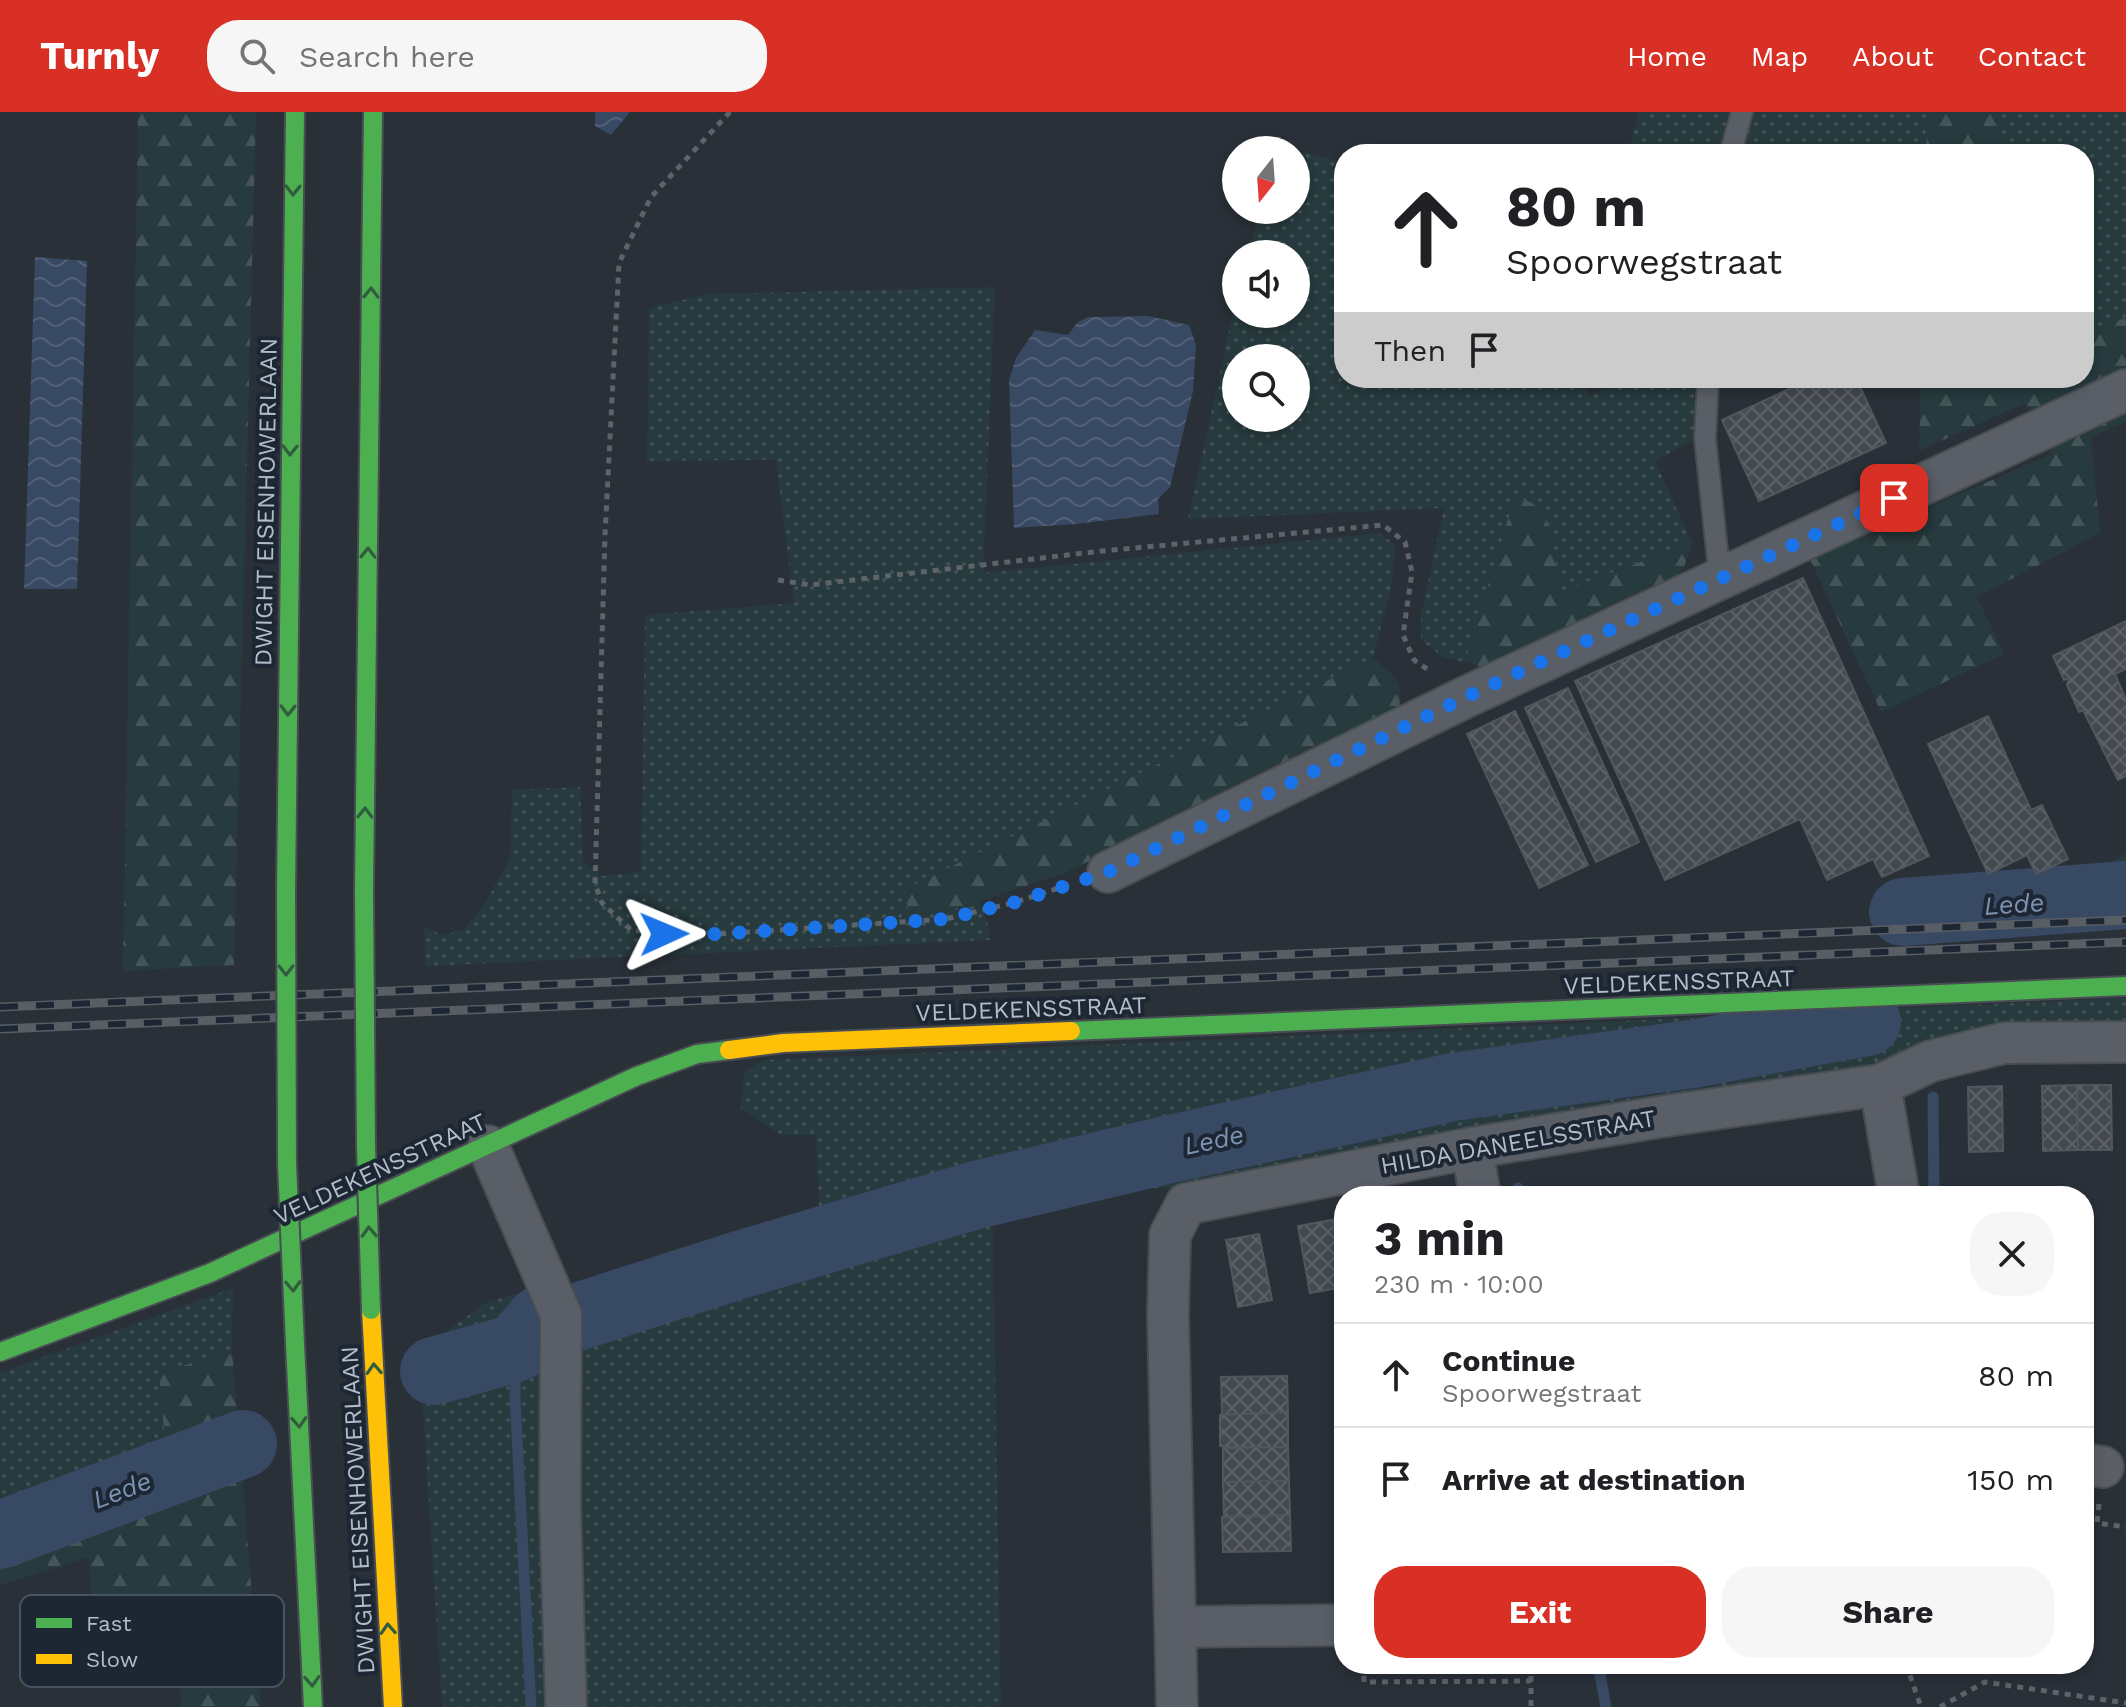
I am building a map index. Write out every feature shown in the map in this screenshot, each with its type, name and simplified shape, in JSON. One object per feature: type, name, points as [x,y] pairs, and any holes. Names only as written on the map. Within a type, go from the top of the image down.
[{"type":"main road","name":"DWIGHT EISENHOWERLAAN","points":[[295,112],[286,892],[287,1164],[313,1707]]},
{"type":"main road","name":"DWIGHT EISENHOWERLAAN","points":[[373,112],[364,891],[366,1146],[371,1310],[393,1707]]},
{"type":"main road","name":"VELDEKENSSTRAAT","points":[[0,1352],[210,1273],[637,1076],[697,1054],[783,1043],[2126,986]]},
{"type":"street","points":[[1108,872],[1468,696],[2126,390]]},
{"type":"street","name":"HILDA DANEELSSTRAAT","points":[[1177,1707],[1168,1314],[1170,1235],[1186,1204],[1472,1148],[1880,1085],[1931,1061],[2004,1043],[2126,1042]]},
{"type":"street","points":[[1880,1085],[1897,1186]]},
{"type":"street","points":[[488,1146],[561,1315],[560,1505],[566,1707]]},
{"type":"street","points":[[1472,1148],[1478,1186]]},
{"type":"street","points":[[1176,1627],[1334,1625]]},
{"type":"lane","points":[[1733,144],[1742,112]]},
{"type":"lane","points":[[1708,388],[1705,438],[1720,579]]},
{"type":"path","points":[[730,112],[651,197],[619,263],[605,535],[596,838],[595,884],[602,903],[631,930],[664,934],[748,932],[946,919],[1016,902],[1108,872]]},
{"type":"path","points":[[778,580],[810,585],[1102,551],[1383,525],[1405,542],[1412,572],[1403,635],[1414,660],[1468,696]]},
{"type":"path","points":[[1364,1674],[1364,1682],[1531,1681]]},
{"type":"path","points":[[1531,1674],[1531,1707]]},
{"type":"path","points":[[1909,1674],[1921,1707]]},
{"type":"path","points":[[1940,1707],[1985,1682],[2126,1703]]},
{"type":"green space","points":[[138,112],[256,112],[234,965],[123,971]]},
{"type":"green space","points":[[1639,112],[1927,112],[1926,144],[1631,144]]},
{"type":"green space","points":[[1927,112],[1997,112],[1999,144],[1926,144]]},
{"type":"green space","points":[[1997,112],[2126,112],[2126,317],[2094,332],[2094,144],[1999,144]]},
{"type":"green space","points":[[1310,154],[1334,160],[1334,388],[1586,388],[1589,395],[1610,388],[1694,388],[1695,439],[1655,461],[1692,543],[1562,591],[1544,508],[1515,497],[1465,662],[1443,657],[1421,640],[1421,616],[1444,508],[1188,519],[1222,364],[1222,432],[1310,432],[1310,344],[1226,344],[1230,328],[1310,328],[1310,240],[1252,240],[1256,224],[1310,224]]},
{"type":"green space","points":[[995,287],[983,573],[1380,533],[1395,545],[1392,583],[1373,658],[907,889],[908,914],[958,908],[979,901],[990,940],[426,966],[424,927],[443,935],[463,930],[481,910],[510,859],[512,790],[580,787],[583,861],[602,876],[641,872],[645,615],[794,603],[776,460],[647,461],[649,308],[708,294]]},
{"type":"green space","points":[[2126,317],[2126,422],[2091,437],[2100,533],[1977,597],[2004,654],[1881,712],[1810,559],[2052,454],[2025,403],[1919,451],[1921,388],[2094,388],[2094,332]]},
{"type":"green space","points":[[1515,496],[1544,508],[1562,591],[1692,543],[1684,567],[1671,584],[1490,669],[1465,662]]},
{"type":"green space","points":[[1373,658],[1399,686],[1398,712],[1062,874],[958,908],[908,914],[906,889]]},
{"type":"green space","points":[[2126,853],[2126,894],[1968,899],[1964,889],[2072,887]]},
{"type":"green space","points":[[2126,998],[2126,1033],[1889,1067],[1199,1186],[992,1196],[1001,1707],[442,1707],[422,1393],[423,1349],[485,1303],[532,1289],[822,1274],[816,1135],[781,1135],[741,1109],[744,1072],[764,1060]]},
{"type":"green space","points":[[233,1288],[232,1351],[159,1373],[168,1466],[0,1523],[0,1373]]},
{"type":"green space","points":[[232,1351],[252,1595],[91,1595],[89,1557],[0,1585],[0,1523],[167,1466],[159,1373]]},
{"type":"green space","points":[[180,1687],[259,1687],[261,1707],[181,1707]]},
{"type":"water","points":[[595,112],[630,112],[611,135],[595,126]]},
{"type":"water","points":[[35,257],[87,261],[77,589],[24,589]]},
{"type":"water","points":[[1148,316],[1189,325],[1196,345],[1193,391],[1170,487],[1158,499],[1159,514],[1014,528],[1009,380],[1016,358],[1035,330],[1068,335],[1077,323],[1088,317]]},
{"type":"building","points":[[1791,388],[1861,388],[1886,443],[1759,501],[1722,420]]},
{"type":"building","points":[[1803,578],[1929,856],[1882,877],[1873,859],[1827,880],[1800,819],[1665,880],[1575,681]]},
{"type":"building","points":[[2126,621],[2126,669],[2115,674],[2126,700],[2126,776],[2118,780],[2083,710],[2079,712],[2067,685],[2069,678],[2064,680],[2053,656]]},
{"type":"building","points":[[1568,688],[1639,842],[1596,862],[1525,708]]},
{"type":"building","points":[[1515,711],[1588,865],[1539,888],[1467,734]]},
{"type":"building","points":[[1988,716],[2031,810],[2042,805],[2068,859],[2036,874],[2027,855],[1988,874],[1928,744]]},
{"type":"building","points":[[2077,1085],[2078,1150],[2043,1151],[2042,1086]]},
{"type":"building","points":[[2077,1085],[2111,1085],[2112,1150],[2078,1150]]},
{"type":"building","points":[[2002,1086],[2003,1151],[1969,1152],[1968,1087]]},
{"type":"building","points":[[1332,1220],[1334,1289],[1310,1293],[1298,1226]]},
{"type":"building","points":[[1259,1234],[1272,1300],[1238,1307],[1226,1240]]},
{"type":"building","points":[[1287,1376],[1288,1412],[1222,1415],[1221,1377]]},
{"type":"building","points":[[1288,1412],[1288,1447],[1220,1446],[1220,1415]]},
{"type":"building","points":[[1288,1447],[1289,1481],[1223,1482],[1223,1448]]},
{"type":"building","points":[[1289,1481],[1290,1515],[1224,1517],[1223,1482]]},
{"type":"building","points":[[1290,1515],[1291,1551],[1223,1552],[1222,1517]]},
{"type":"waterway","name":"Lede","points":[[1903,912],[2126,895]]},
{"type":"waterway","name":"Lede","points":[[574,1318],[739,1265],[976,1195],[1170,1149],[1453,1087],[1692,1054],[1867,1022]]},
{"type":"waterway","points":[[1933,1097],[1934,1186]]},
{"type":"waterway","name":"Lede","points":[[434,1371],[516,1348],[541,1319]]},
{"type":"waterway","points":[[516,1348],[515,1397],[531,1707]]},
{"type":"waterway","name":"Lede","points":[[0,1535],[243,1444]]},
{"type":"waterway","points":[[1600,1674],[1606,1707]]},
{"type":"railway","points":[[0,1007],[2126,920]]},
{"type":"railway","points":[[0,1029],[2126,942]]},
{"type":"traffic: fast","points":[[286,892],[295,112]]},
{"type":"traffic: fast","points":[[364,891],[373,112]]},
{"type":"traffic: fast","points":[[364,891],[371,1310]]},
{"type":"traffic: fast","points":[[286,892],[287,1164],[295,1344]]},
{"type":"traffic: fast","points":[[1071,1031],[2126,986]]},
{"type":"traffic: fast","points":[[0,1352],[210,1273],[637,1076],[697,1054],[729,1050]]},
{"type":"traffic: fast","points":[[295,1344],[313,1707]]},
{"type":"traffic: slow","points":[[729,1050],[783,1043],[1071,1031]]},
{"type":"traffic: slow","points":[[371,1310],[393,1707]]},
{"type":"route","points":[[664,934],[718,934],[946,919],[1016,902],[1108,872],[1468,696],[1894,498]]}]
